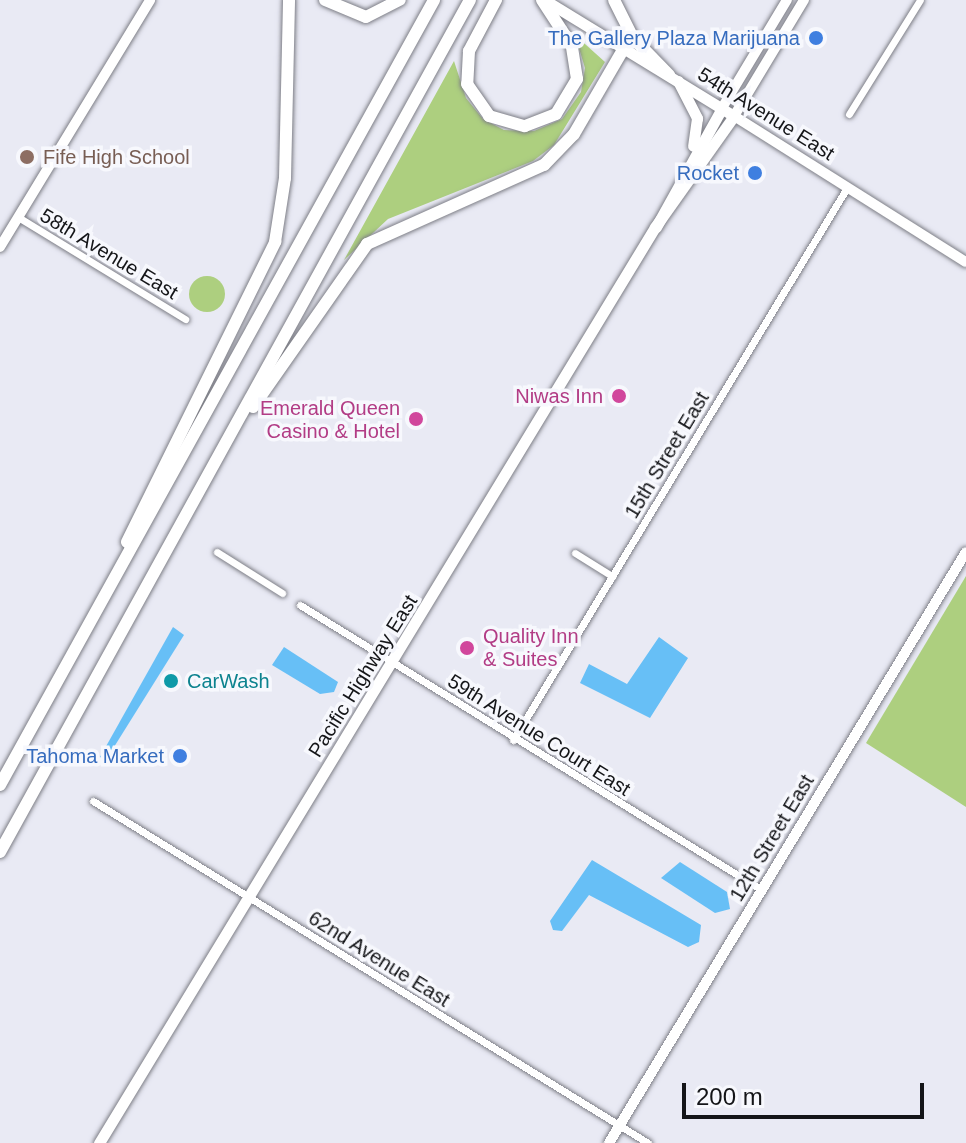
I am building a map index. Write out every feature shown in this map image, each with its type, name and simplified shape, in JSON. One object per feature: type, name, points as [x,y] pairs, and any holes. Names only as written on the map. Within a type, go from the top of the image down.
[{"type":"highway","points":[[112,582],[135,521],[275,242],[285,178],[289,0]]},
{"type":"highway","points":[[325,0],[366,17],[400,0]]},
{"type":"highway","points":[[0,785],[434,0]]},
{"type":"highway","points":[[0,852],[470,0]]},
{"type":"highway","points":[[496,0],[469,51],[467,84],[489,116],[525,126],[556,114],[577,79],[572,46],[543,0]]},
{"type":"highway","points":[[614,0],[633,38],[673,78]]},
{"type":"highway","points":[[186,513],[367,244],[544,165],[574,134],[624,48]]},
{"type":"main road","points":[[0,247],[150,0]]},
{"type":"main road","name":"54th Avenue East","points":[[543,0],[848,186],[966,262]]},
{"type":"main road","name":"Pacific Highway East","points":[[655,227],[685,167],[787,0]]},
{"type":"main road","name":"Pacific Highway East","points":[[99,1143],[655,227],[734,116],[804,0]]},
{"type":"main road","points":[[673,78],[697,118],[685,167]]},
{"type":"main road","name":"12th Street East","points":[[609,1143],[966,552]]},
{"type":"street","points":[[849,114],[920,0]]},
{"type":"street","name":"15th Street East","points":[[513,740],[848,186]]},
{"type":"street","name":"58th Avenue East","points":[[18,217],[185,319]]},
{"type":"street","points":[[217,552],[282,593]]},
{"type":"street","points":[[575,553],[612,576]]},
{"type":"street","name":"59th Avenue Court East","points":[[300,605],[393,661],[513,740],[762,890]]},
{"type":"street","name":"62nd Avenue East","points":[[93,801],[648,1143]]},
{"type":"green space","points":[[575,35],[605,62],[554,145],[533,161],[388,219],[344,260],[454,61],[466,98],[483,119],[504,130],[534,131],[562,119],[581,92],[585,68]]},
{"type":"green space","points":[[207,276],[220,281],[225,294],[220,307],[207,312],[194,307],[189,294],[194,281]]},
{"type":"green space","points":[[966,576],[966,807],[866,743]]},
{"type":"water","points":[[173,627],[184,635],[104,763],[100,757]]},
{"type":"water","points":[[659,637],[688,658],[650,718],[580,683],[589,664],[627,684]]},
{"type":"water","points":[[284,647],[338,682],[334,692],[320,694],[272,665]]},
{"type":"water","points":[[592,860],[701,925],[699,942],[688,947],[589,895],[562,931],[553,930],[550,921]]},
{"type":"water","points":[[680,862],[727,892],[730,909],[715,913],[661,878]]},
{"type":"place","name":"The Gallery Plaza Marijuana","points":[[816,38]]},
{"type":"place","name":"Fife High School","points":[[27,157]]},
{"type":"place","name":"Rocket","points":[[755,173]]},
{"type":"place","name":"Niwas Inn","points":[[619,396]]},
{"type":"place","name":"Emerald Queen Casino & Hotel","points":[[416,419]]},
{"type":"place","name":"Quality Inn & Suites","points":[[467,648]]},
{"type":"place","name":"CarWash","points":[[171,681]]},
{"type":"place","name":"Tahoma Market","points":[[180,756]]}]
